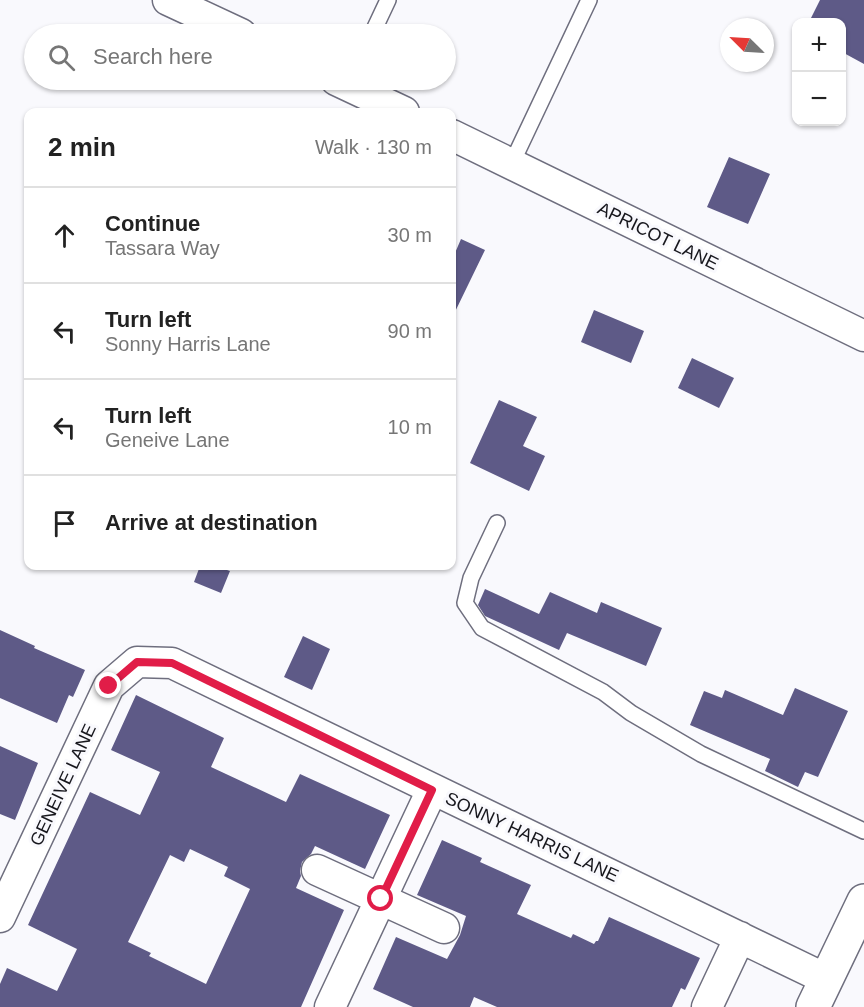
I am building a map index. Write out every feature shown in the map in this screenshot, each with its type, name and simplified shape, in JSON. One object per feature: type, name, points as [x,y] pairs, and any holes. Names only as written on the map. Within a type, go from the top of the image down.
[{"type":"main road","points":[[820,993],[864,901]]},
{"type":"street","points":[[168,0],[220,24]]},
{"type":"street","points":[[361,90],[396,108]]},
{"type":"street","name":"APRICOT LANE","points":[[456,137],[864,336]]},
{"type":"street","name":"SONNY HARRIS LANE","points":[[137,662],[172,663],[740,937],[820,993]]},
{"type":"street","name":"GENEIVE LANE","points":[[0,917],[109,686],[137,662]]},
{"type":"street","points":[[330,1007],[432,790]]},
{"type":"street","points":[[317,870],[444,928]]},
{"type":"street","points":[[707,1007],[740,937]]},
{"type":"lane","points":[[377,24],[388,0]]},
{"type":"lane","points":[[511,165],[589,0]]},
{"type":"lane","points":[[497,524],[471,578],[465,603],[482,628],[603,692],[631,714],[701,754],[864,831]]},
{"type":"building","points":[[820,0],[864,0],[864,64],[846,54],[846,18],[811,18]]},
{"type":"building","points":[[729,157],[770,174],[748,224],[707,207]]},
{"type":"building","points":[[461,239],[485,250],[456,310],[456,251]]},
{"type":"building","points":[[594,310],[644,331],[631,363],[581,342]]},
{"type":"building","points":[[692,358],[734,378],[719,408],[678,388]]},
{"type":"building","points":[[499,400],[537,417],[523,446],[545,456],[529,491],[470,463]]},
{"type":"building","points":[[198,570],[230,571],[221,593],[194,582]]},
{"type":"building","points":[[485,589],[539,614],[550,592],[597,613],[601,602],[662,628],[646,666],[567,633],[559,650],[485,616],[478,605]]},
{"type":"building","points":[[0,630],[35,646],[34,648],[85,670],[73,697],[69,695],[57,723],[0,698]]},
{"type":"building","points":[[303,636],[330,649],[312,690],[284,677]]},
{"type":"building","points":[[795,688],[848,711],[818,777],[805,772],[798,787],[765,771],[770,759],[690,725],[704,691],[722,698],[725,690],[783,715]]},
{"type":"building","points":[[136,695],[224,738],[211,767],[286,802],[300,774],[390,815],[365,869],[315,846],[311,854],[302,862],[301,876],[296,888],[344,910],[301,1007],[0,1007],[0,984],[7,968],[57,991],[77,949],[28,925],[90,792],[140,815],[160,772],[111,750]],"holes":[[[190,849],[228,867],[224,876],[250,889],[206,984],[149,956],[151,953],[128,942],[170,855],[184,862]]]},
{"type":"building","points":[[0,746],[38,763],[15,820],[0,814]]},
{"type":"building","points":[[442,840],[482,858],[480,862],[531,885],[517,914],[571,938],[573,934],[594,944],[598,941],[609,917],[700,958],[685,990],[681,988],[672,1007],[497,1007],[474,997],[470,1007],[413,1007],[373,989],[396,937],[447,959],[460,935],[466,916],[417,895]]},
{"type":"route","points":[[109,686],[137,662],[172,663],[432,790],[381,899]]}]
